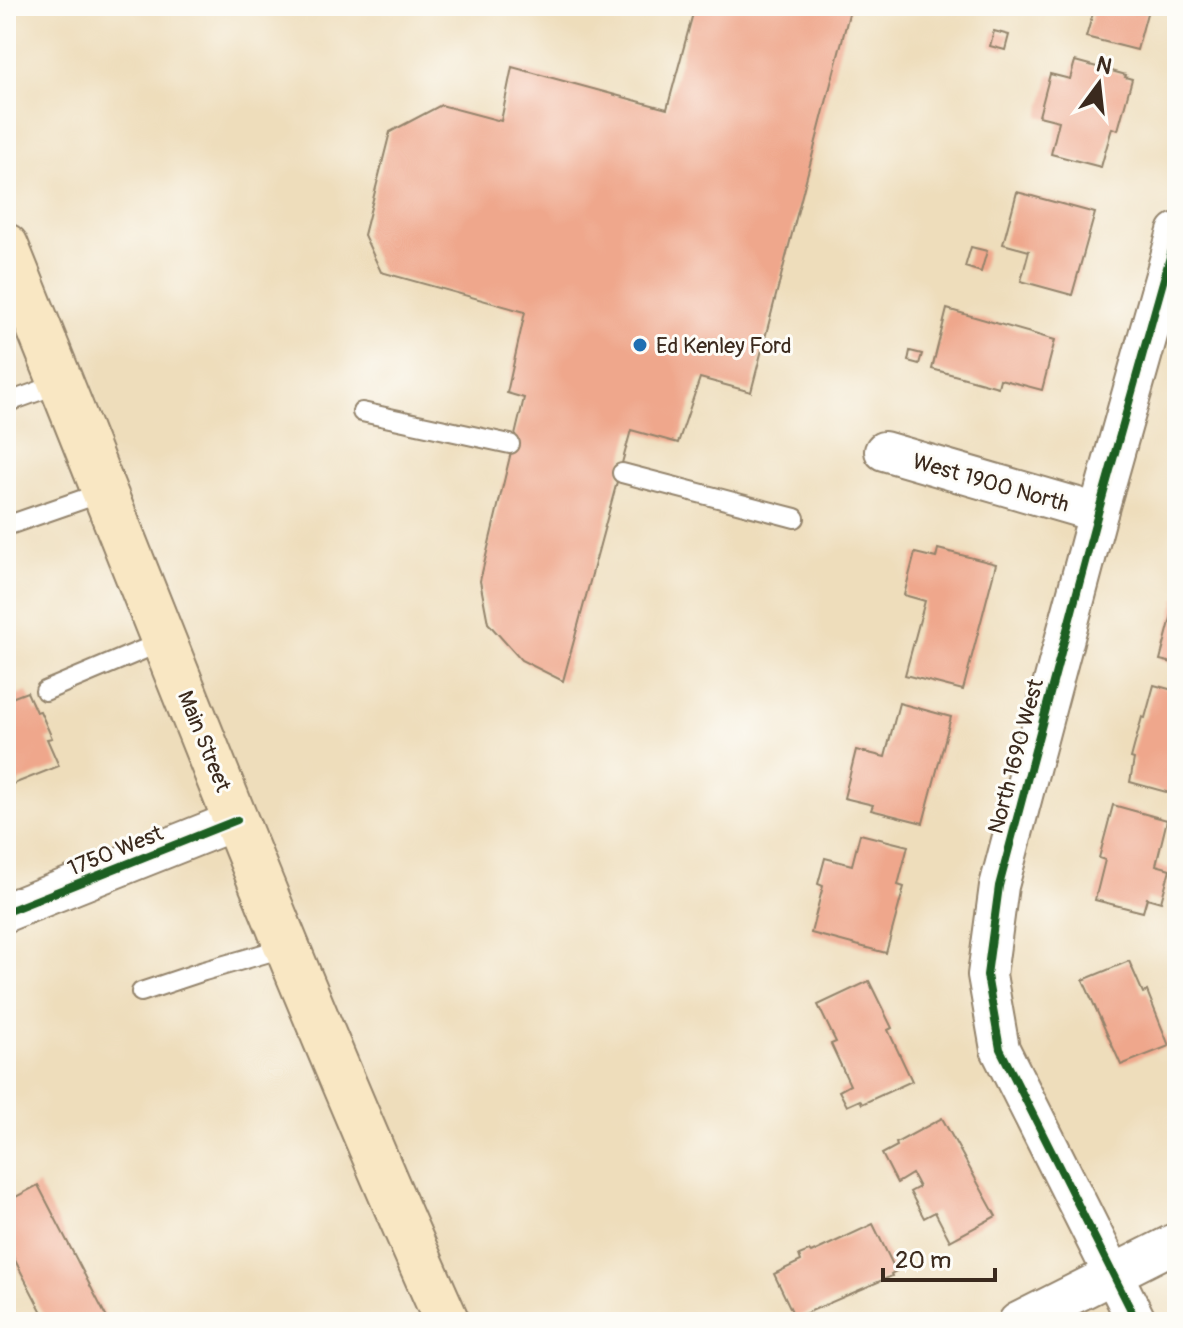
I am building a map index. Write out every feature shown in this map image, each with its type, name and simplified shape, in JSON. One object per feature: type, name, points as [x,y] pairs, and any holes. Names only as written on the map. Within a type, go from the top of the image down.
[{"type":"main road","name":"Main Street","points":[[6,246],[343,1084],[447,1322]]},
{"type":"street","name":"North 1690 West","points":[[1137,1322],[1000,1049],[987,975],[999,886],[1098,513],[1177,232]]},
{"type":"street","name":"West 1900 North","points":[[884,451],[1098,513]]},
{"type":"street","name":"1750 West","points":[[6,912],[237,820]]},
{"type":"street","points":[[1018,1322],[1177,1242]]},
{"type":"lane","points":[[6,403],[61,383]]},
{"type":"lane","points":[[362,412],[510,444]]},
{"type":"lane","points":[[622,473],[795,518]]},
{"type":"lane","points":[[6,526],[104,492]]},
{"type":"lane","points":[[45,691],[164,641]]},
{"type":"lane","points":[[141,992],[287,947]]},
{"type":"building","name":"Ed Kenley Ford","points":[[695,6],[851,6],[751,392],[700,378],[678,443],[631,430],[563,681],[521,660],[488,623],[480,581],[524,398],[507,393],[525,312],[381,272],[364,235],[390,132],[441,105],[501,121],[512,67],[667,109]]},
{"type":"building","points":[[1095,6],[1149,6],[1137,50],[1086,37]]},
{"type":"building","points":[[994,31],[1009,35],[1005,50],[990,46]]},
{"type":"building","points":[[1075,61],[1132,79],[1118,130],[1112,128],[1101,167],[1051,154],[1059,121],[1039,116],[1050,74],[1070,79]]},
{"type":"building","points":[[1017,192],[1095,213],[1072,295],[1021,281],[1029,251],[1003,244]]},
{"type":"building","points":[[971,247],[987,251],[981,272],[965,267]]},
{"type":"building","points":[[947,309],[1055,340],[1042,390],[1000,379],[998,387],[932,369]]},
{"type":"building","points":[[910,351],[922,354],[919,364],[908,361]]},
{"type":"building","points":[[938,549],[996,564],[963,690],[905,675],[925,601],[904,595],[915,553],[936,558]]},
{"type":"building","points":[[1177,599],[1177,664],[1160,660]]},
{"type":"building","points":[[1154,685],[1177,691],[1177,795],[1130,782],[1134,759],[1131,758]]},
{"type":"building","points":[[27,692],[52,738],[47,739],[59,766],[6,787],[6,700]]},
{"type":"building","points":[[899,703],[951,717],[923,823],[871,810],[873,805],[844,798],[856,750],[885,757]]},
{"type":"building","points":[[1113,805],[1167,820],[1156,865],[1170,869],[1161,902],[1147,898],[1143,912],[1095,900],[1105,860],[1099,858]]},
{"type":"building","points":[[860,834],[908,846],[898,885],[904,887],[886,953],[811,933],[823,886],[818,884],[825,858],[852,865]]},
{"type":"building","points":[[1129,961],[1143,993],[1147,991],[1169,1046],[1121,1065],[1083,980]]},
{"type":"building","points":[[869,981],[892,1028],[888,1030],[912,1081],[862,1104],[860,1100],[847,1106],[839,1091],[850,1085],[831,1044],[836,1042],[818,1005]]},
{"type":"building","points":[[942,1118],[996,1216],[950,1241],[935,1212],[924,1218],[910,1192],[919,1187],[912,1174],[897,1183],[882,1154]]},
{"type":"building","points":[[38,1185],[109,1322],[47,1322],[6,1243],[6,1202]]},
{"type":"building","points":[[873,1224],[896,1271],[892,1276],[795,1318],[774,1274],[801,1261],[799,1255],[811,1253]]},
{"type":"cycle path","points":[[1137,1322],[1000,1049],[987,975],[999,886],[1098,513],[1177,232]]},
{"type":"cycle path","points":[[6,912],[237,820]]},
{"type":"place","name":"Ed Kenley Ford","points":[[640,345]]}]
